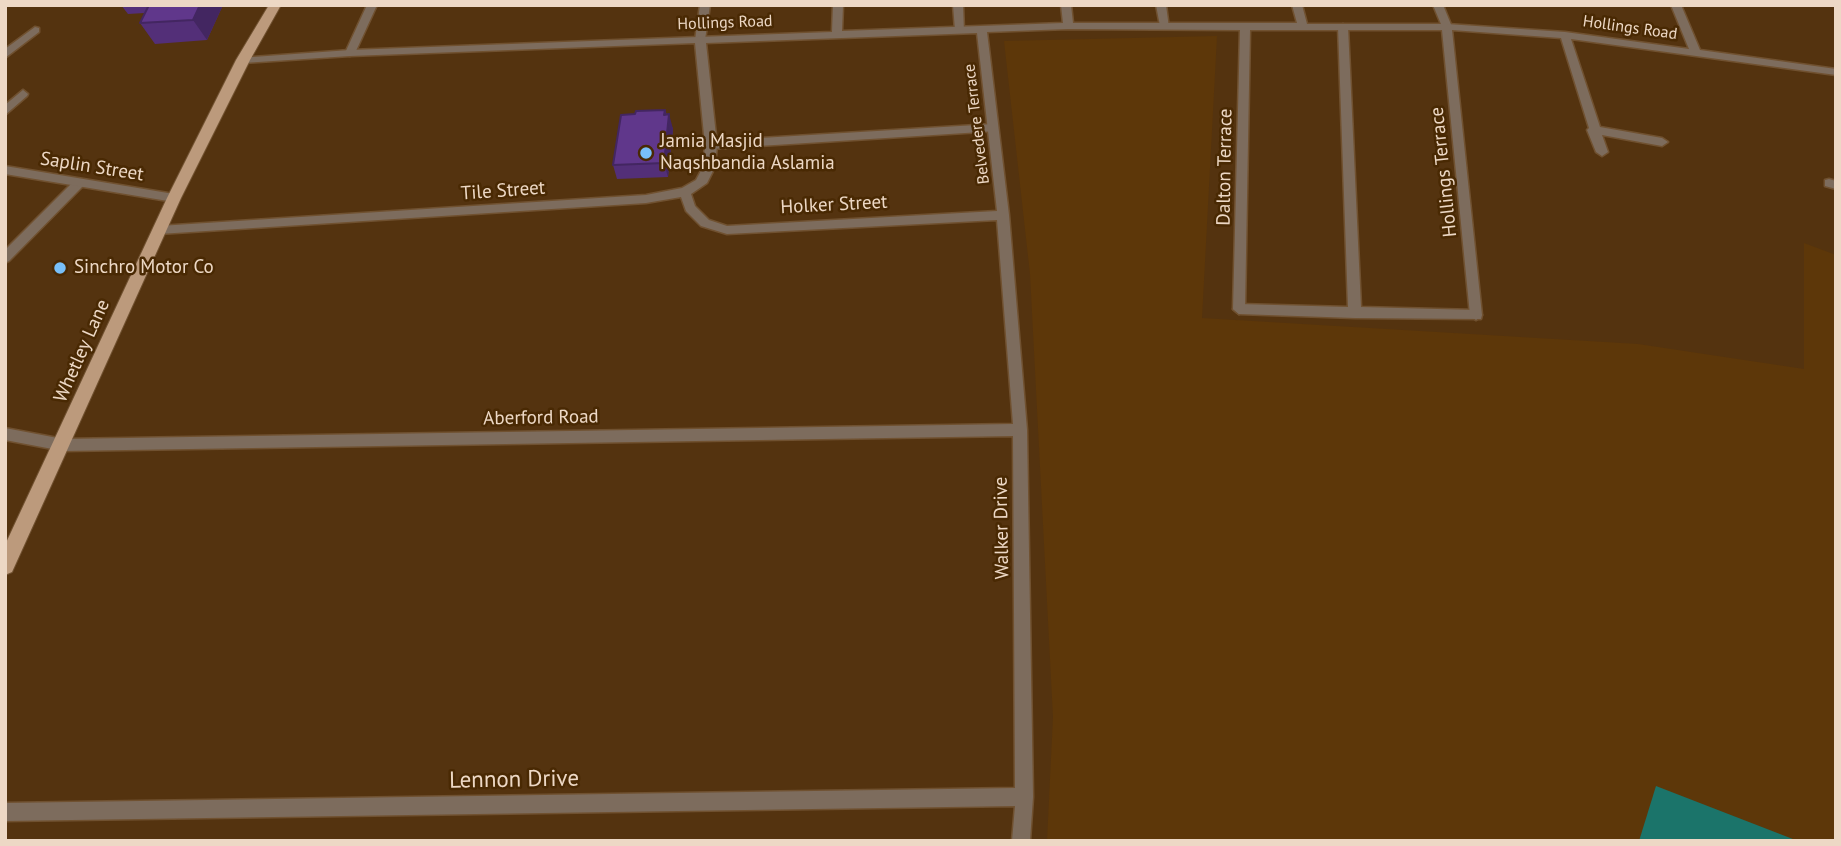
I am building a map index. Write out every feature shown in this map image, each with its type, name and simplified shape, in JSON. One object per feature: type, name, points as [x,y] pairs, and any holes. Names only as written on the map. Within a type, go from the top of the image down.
[{"type":"main road","name":"Whetley Lane","points":[[5,566],[63,445],[174,198],[243,60],[275,5]]},
{"type":"street","points":[[350,53],[372,5]]},
{"type":"street","points":[[685,192],[701,183],[709,167],[710,145],[700,40],[705,5]]},
{"type":"street","points":[[837,34],[838,5]]},
{"type":"street","points":[[958,5],[960,30]]},
{"type":"street","points":[[1066,5],[1068,26]]},
{"type":"street","points":[[1161,5],[1165,26]]},
{"type":"street","points":[[1297,5],[1303,27]]},
{"type":"street","name":"Hollings Terrace","points":[[1355,313],[1476,315],[1447,27],[1438,5]]},
{"type":"street","points":[[1676,5],[1696,53]]},
{"type":"street","name":"Hollings Road","points":[[243,60],[350,53],[1068,26],[1447,27],[1565,35],[1836,72]]},
{"type":"street","name":"Dalton Terrace","points":[[1245,26],[1239,309],[1355,313]]},
{"type":"street","points":[[1343,27],[1355,313]]},
{"type":"street","points":[[5,55],[35,30]]},
{"type":"street","name":"Belvedere Terrace","points":[[982,30],[1003,215]]},
{"type":"street","points":[[1565,35],[1602,152]]},
{"type":"street","points":[[5,111],[23,94]]},
{"type":"street","points":[[710,145],[993,128]]},
{"type":"street","points":[[1593,130],[1662,142]]},
{"type":"street","name":"Saplin Street","points":[[5,170],[174,198]]},
{"type":"street","points":[[5,258],[79,183]]},
{"type":"street","name":"Holker Street","points":[[685,192],[690,208],[705,223],[727,230],[1003,215]]},
{"type":"street","name":"Tile Street","points":[[159,230],[646,199],[685,192]]},
{"type":"street","name":"Walker Drive","points":[[1003,215],[1020,430],[1024,797],[1021,841]]},
{"type":"street","name":"Aberford Road","points":[[5,434],[63,445],[1020,430]]},
{"type":"street","name":"Lennon Drive","points":[[5,811],[1024,797]]},
{"type":"shaded area","points":[[1217,36],[1202,318],[1638,344],[1804,369],[1804,243],[1836,255],[1836,841],[1047,841],[1053,717],[1030,274],[1004,41]]},
{"type":"water","points":[[1656,786],[1798,841],[1639,841]]},
{"type":"building","points":[[149,5],[200,5],[193,20],[140,23]]},
{"type":"building","name":"Jamia Masjid Naqshbandia Aslamia","points":[[665,110],[664,115],[669,114],[664,163],[613,165],[621,115],[635,114],[636,111]]},
{"type":"place","name":"Jamia Masjid Naqshbandia Aslamia","points":[[646,153]]},
{"type":"place","name":"Sinchro Motor Co","points":[[60,268]]}]
